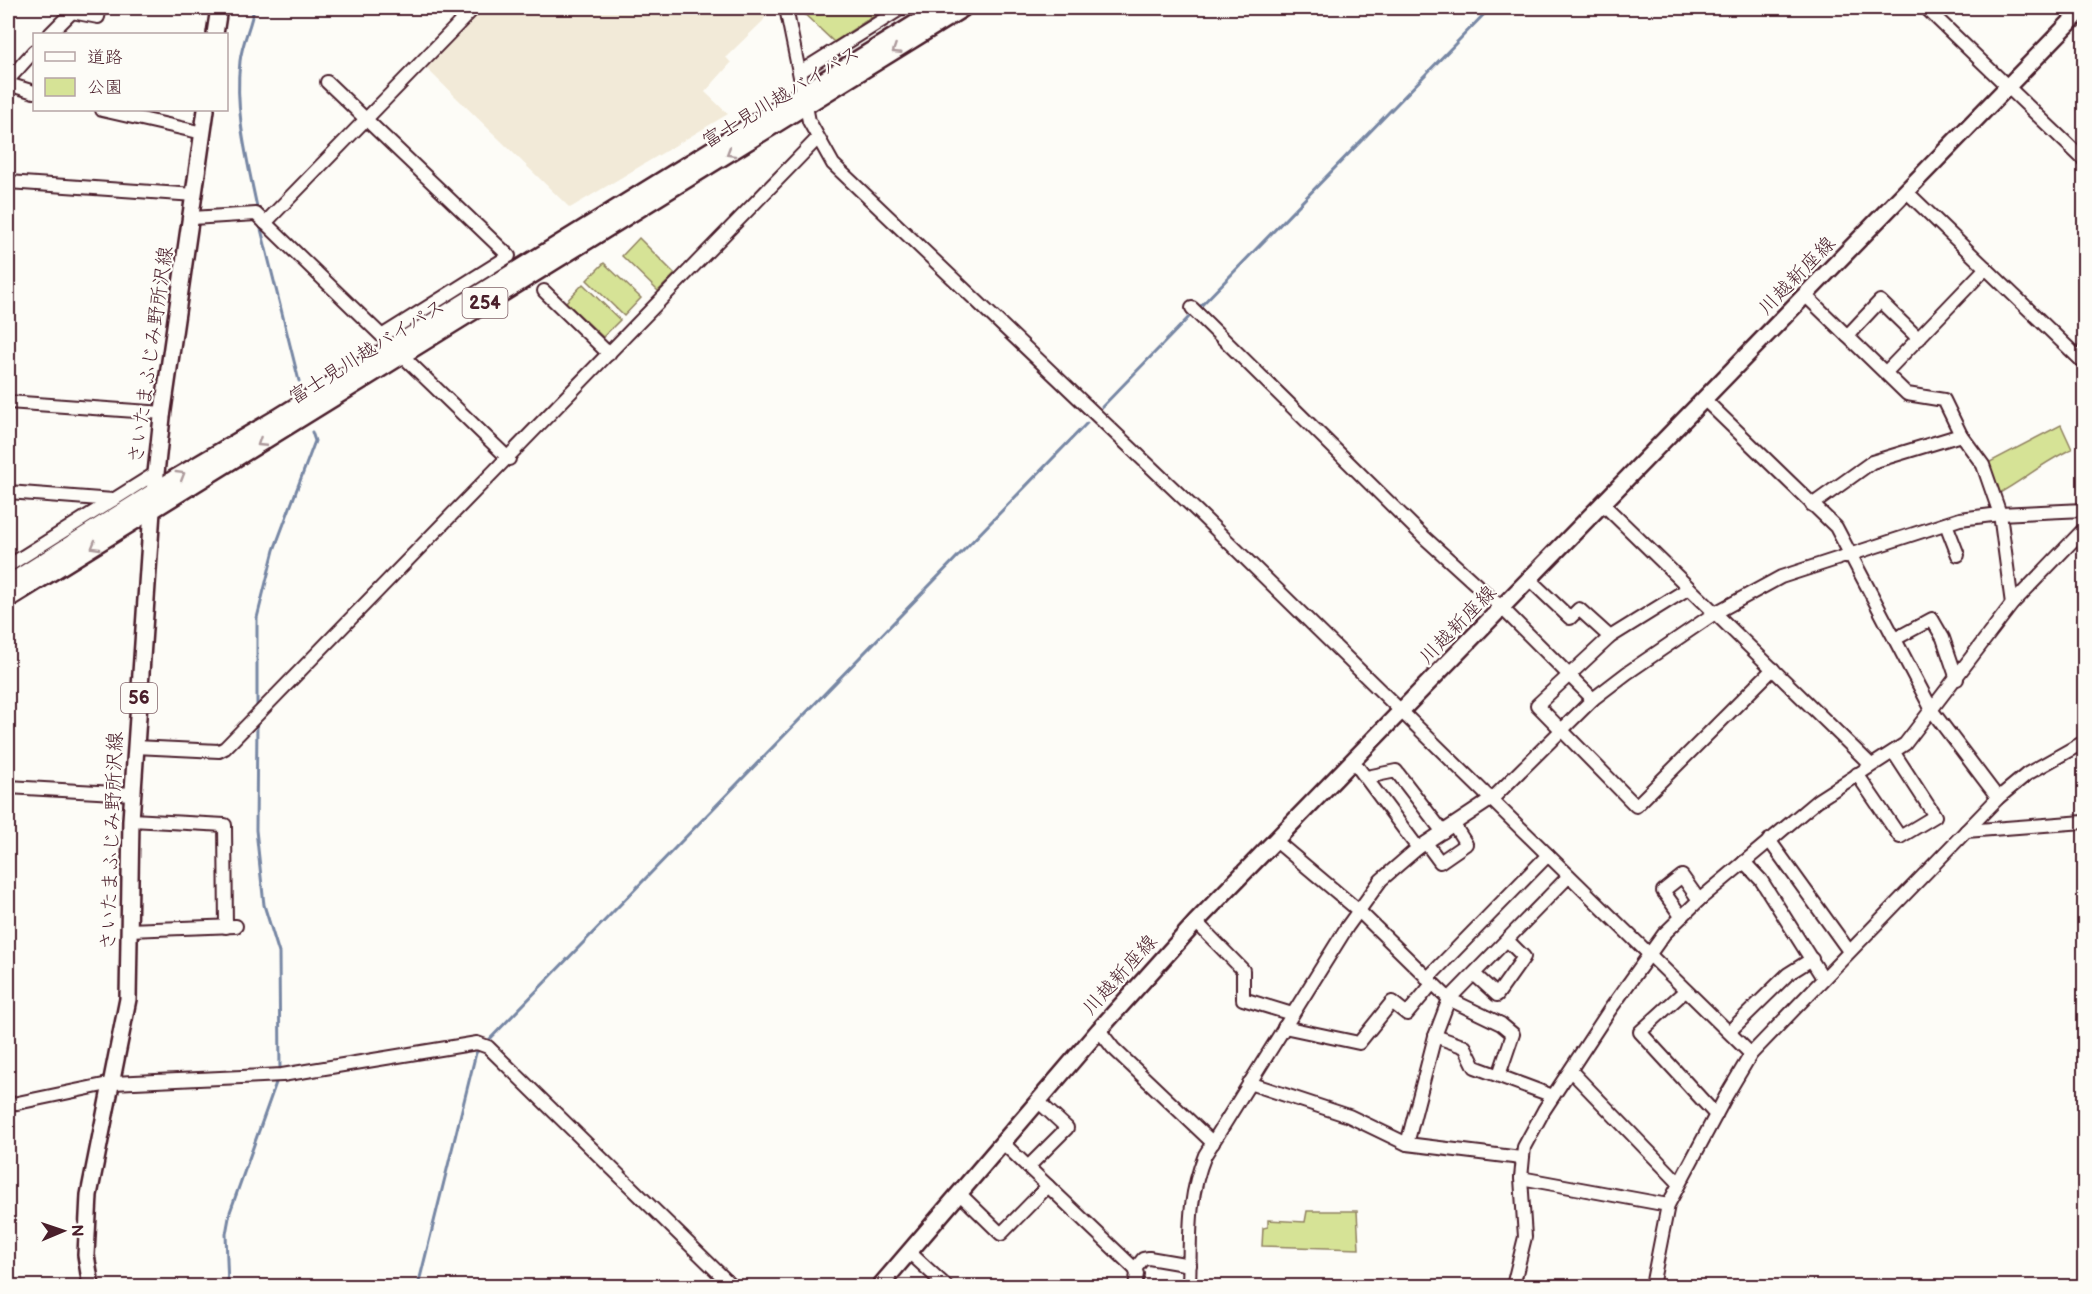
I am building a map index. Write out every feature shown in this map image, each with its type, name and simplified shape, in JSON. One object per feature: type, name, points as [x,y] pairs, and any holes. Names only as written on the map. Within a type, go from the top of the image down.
[{"type":"highway","name":"富士見川越バイパス","points":[[805,99],[940,8]]},
{"type":"highway","name":"富士見川越バイパス","points":[[8,584],[154,491],[393,345],[805,99],[963,8]]},
{"type":"highway","name":"富士見川越バイパス","points":[[8,599],[152,511],[393,345]]},
{"type":"main road","points":[[216,33],[219,8]]},
{"type":"main road","name":"川越新座線","points":[[880,1287],[1099,1030],[1196,922],[1404,712],[2085,8]]},
{"type":"main road","name":"さいたまふじみ野所沢線","points":[[92,1287],[86,1255],[87,1213],[128,999],[131,820],[152,511],[206,111]]},
{"type":"street","points":[[51,33],[74,10],[98,17],[100,8]]},
{"type":"street","points":[[265,223],[365,117],[474,8]]},
{"type":"street","points":[[786,8],[805,99],[817,139],[833,164],[1404,712],[1751,1054]]},
{"type":"street","points":[[800,72],[902,8]]},
{"type":"street","points":[[1926,8],[2085,160]]},
{"type":"street","points":[[8,80],[33,52]]},
{"type":"street","points":[[327,82],[509,256],[393,345]]},
{"type":"street","points":[[8,84],[33,92]]},
{"type":"street","points":[[106,111],[203,133]]},
{"type":"street","points":[[135,747],[219,751],[225,748],[509,459],[817,139]]},
{"type":"street","points":[[8,182],[195,195]]},
{"type":"street","points":[[1907,192],[2085,363]]},
{"type":"street","points":[[192,218],[256,214],[509,459]]},
{"type":"street","points":[[1886,372],[1986,268]]},
{"type":"street","points":[[544,291],[609,354]]},
{"type":"street","points":[[1806,296],[1907,394],[1944,400],[1961,435],[1983,465],[2000,514],[2012,604]]},
{"type":"street","points":[[1847,336],[1880,301],[1919,339]]},
{"type":"street","points":[[1192,308],[1425,538],[1503,609],[1593,699]]},
{"type":"street","points":[[1705,400],[1836,527],[1933,711],[1998,798]]},
{"type":"street","points":[[8,402],[164,413]]},
{"type":"street","points":[[1812,505],[1872,462],[1961,435]]},
{"type":"street","points":[[8,566],[156,473]]},
{"type":"street","points":[[8,492],[113,500]]},
{"type":"street","points":[[1604,505],[1870,764]]},
{"type":"street","points":[[1189,1287],[1191,1199],[1194,1182],[1213,1143],[1292,1014],[1359,911],[1382,880],[1422,845],[1492,799],[1593,699],[1715,614],[1781,577],[1946,524],[2000,514],[2085,510]]},
{"type":"street","points":[[1946,524],[1958,555]]},
{"type":"street","points":[[1513,1287],[1525,1237],[1521,1158],[1530,1133],[1649,954],[1681,916],[1769,840],[1818,800],[1870,764],[1894,753],[1905,744],[1933,711],[2012,604],[2085,529]]},
{"type":"street","points":[[1530,580],[1570,618],[1579,609],[1610,637]]},
{"type":"street","points":[[1689,588],[1610,637],[1537,705],[1636,806],[1773,669]]},
{"type":"street","points":[[1895,639],[1932,619],[1943,638],[1957,679]]},
{"type":"street","points":[[1652,1287],[1668,1205],[1751,1054],[1998,798],[2027,774],[2085,742]]},
{"type":"street","points":[[1857,774],[1900,837],[1935,816],[1894,753]]},
{"type":"street","points":[[1354,762],[1438,862],[1466,844],[1454,825]]},
{"type":"street","points":[[1367,777],[1396,771],[1443,832]]},
{"type":"street","points":[[8,787],[133,794]]},
{"type":"street","points":[[128,930],[231,927],[225,825],[131,820]]},
{"type":"street","points":[[1966,831],[2085,822]]},
{"type":"street","points":[[1769,840],[1849,951]]},
{"type":"street","points":[[1276,841],[1359,911],[1429,982],[1449,999],[1501,1024],[1513,1034],[1498,1075]]},
{"type":"street","points":[[1284,1027],[1359,1043],[1392,1002],[1407,1014],[1429,982],[1548,855]]},
{"type":"street","points":[[1744,862],[1761,880],[1823,978]]},
{"type":"street","points":[[1407,1144],[1436,1036],[1449,999],[1569,876]]},
{"type":"street","points":[[1681,916],[1663,891],[1682,876],[1700,900]]},
{"type":"street","points":[[1196,922],[1243,970],[1243,999],[1292,1014]]},
{"type":"street","points":[[1474,975],[1497,995],[1524,957],[1507,940]]},
{"type":"street","points":[[1729,1032],[1788,974],[1812,959]]},
{"type":"street","points":[[1685,991],[1640,1032],[1716,1115]]},
{"type":"street","points":[[1099,1030],[1113,1048],[1213,1143]]},
{"type":"street","points":[[1436,1036],[1465,1047],[1475,1067],[1553,1096]]},
{"type":"street","points":[[8,1105],[113,1083],[282,1075],[477,1043],[490,1050],[732,1287]]},
{"type":"street","points":[[1571,1071],[1646,1152],[1679,1183]]},
{"type":"street","points":[[1250,1083],[1349,1116],[1407,1144],[1521,1158]]},
{"type":"street","points":[[1028,1167],[1067,1128],[1039,1102]]},
{"type":"street","points":[[1003,1143],[1135,1269],[1137,1274],[1135,1287]]},
{"type":"street","points":[[1521,1178],[1668,1205]]},
{"type":"street","points":[[960,1194],[1001,1234],[1048,1186]]},
{"type":"street","points":[[909,1252],[946,1287]]},
{"type":"street","points":[[1135,1269],[1143,1259],[1149,1258],[1190,1265]]},
{"type":"shaded area","points":[[479,8],[770,8],[763,21],[726,57],[731,63],[705,92],[728,114],[570,208],[423,65]]},
{"type":"green space","points":[[798,8],[877,8],[878,13],[834,42]]},
{"type":"green space","points":[[639,238],[675,274],[658,291],[622,256]]},
{"type":"green space","points":[[604,263],[641,298],[624,316],[587,280]]},
{"type":"green space","points":[[583,284],[620,320],[603,337],[566,302]]},
{"type":"green space","points":[[2061,425],[2072,449],[2052,459],[1996,495],[1986,464]]},
{"type":"green space","points":[[1307,1211],[1357,1211],[1359,1249],[1262,1246],[1263,1228],[1268,1227],[1268,1220],[1305,1222]]},
{"type":"waterway","points":[[254,8],[241,54],[239,99],[246,156],[258,212]]},
{"type":"waterway","points":[[1197,310],[1490,8]]},
{"type":"waterway","points":[[260,225],[299,381]]},
{"type":"waterway","points":[[1102,407],[1192,314]]},
{"type":"waterway","points":[[487,1042],[1087,423]]},
{"type":"waterway","points":[[257,708],[257,618],[274,550],[315,441],[312,432]]},
{"type":"waterway","points":[[257,720],[256,830],[264,905],[279,953],[280,1071]]},
{"type":"waterway","points":[[418,1286],[476,1053],[480,1049]]},
{"type":"waterway","points":[[228,1286],[226,1234],[230,1212],[277,1080]]}]
